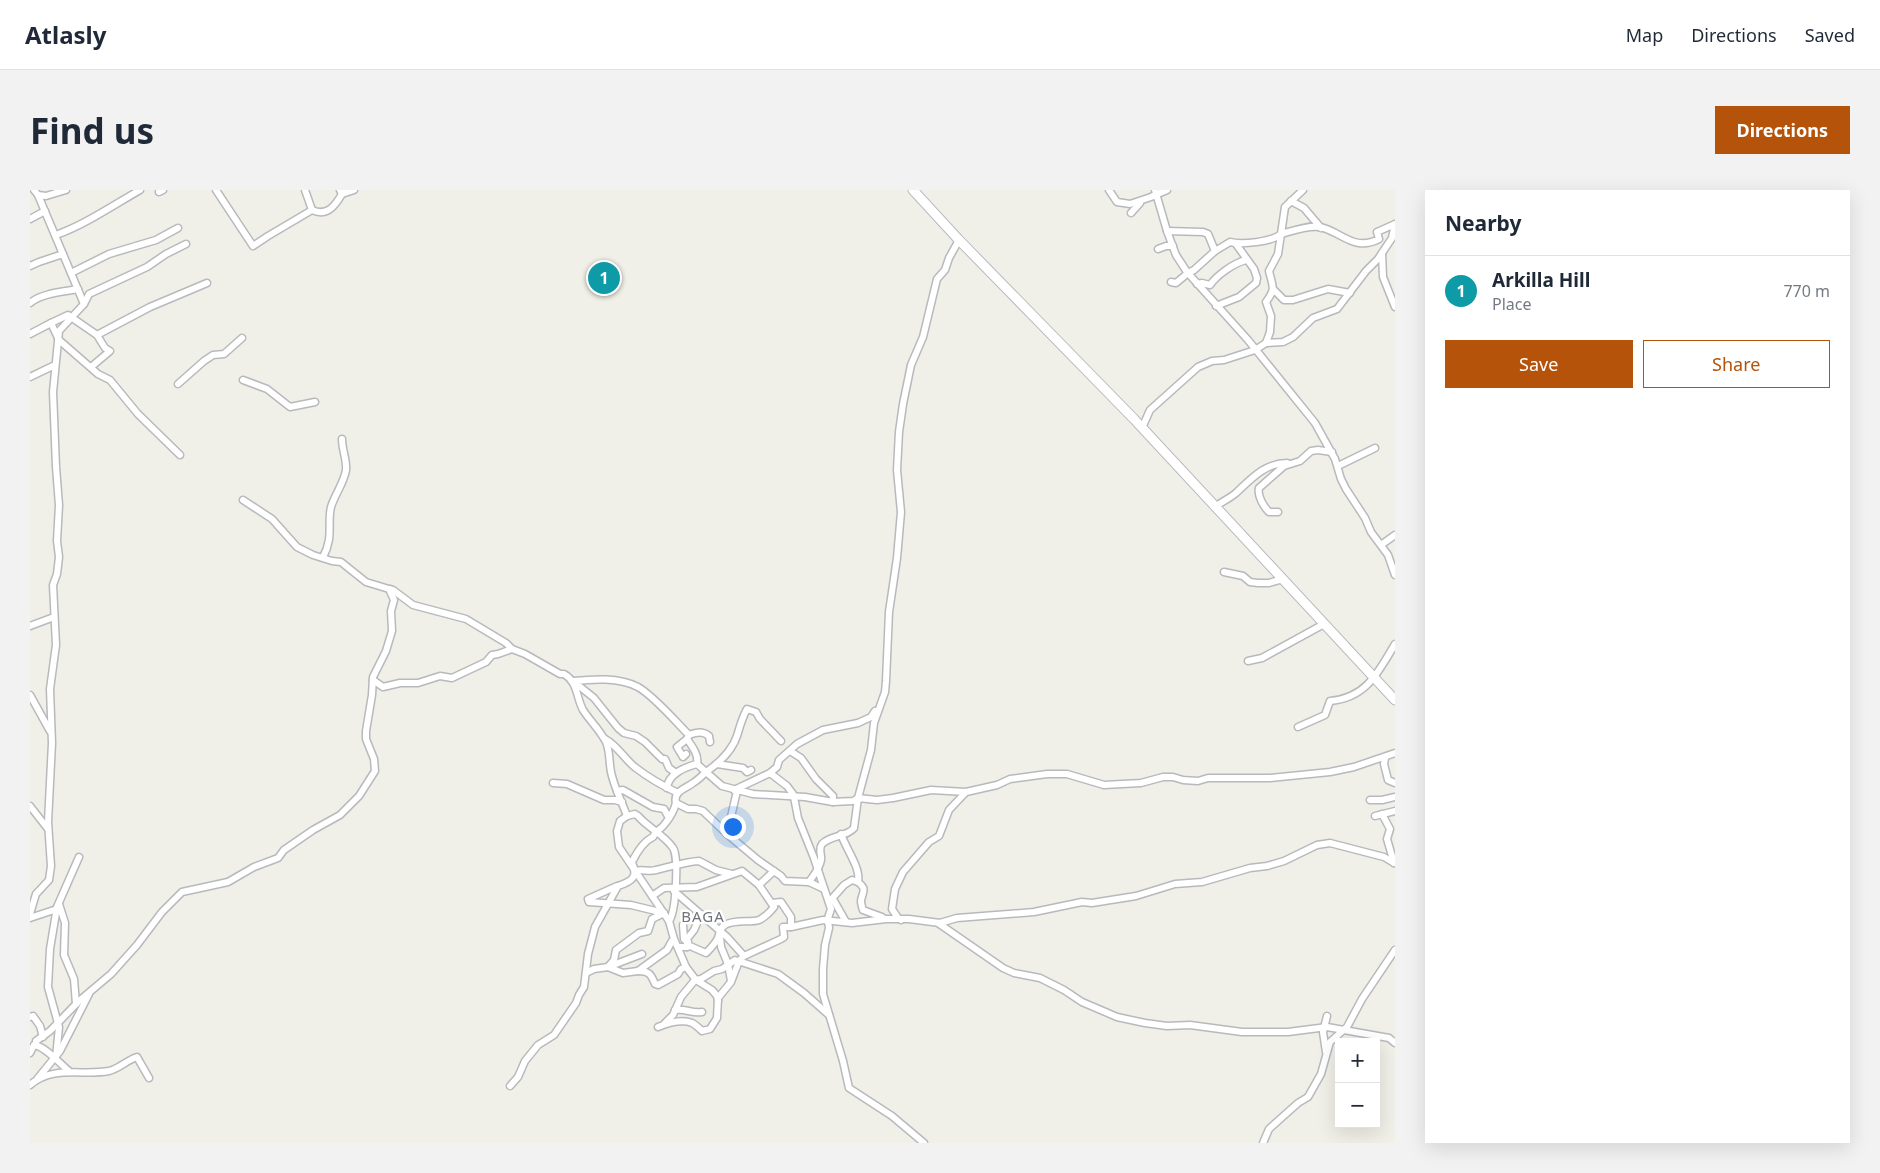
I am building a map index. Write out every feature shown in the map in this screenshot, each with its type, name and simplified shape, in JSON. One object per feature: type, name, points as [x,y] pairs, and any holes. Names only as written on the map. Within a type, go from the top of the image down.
[{"type":"street","points":[[36,192],[46,196],[66,190]]},
{"type":"street","points":[[56,235],[90,220],[140,190]]},
{"type":"street","points":[[216,190],[252,246],[312,210]]},
{"type":"street","points":[[305,190],[312,210],[318,213],[326,212],[334,207],[341,192],[354,190]]},
{"type":"street","points":[[913,190],[1216,506],[1395,700]]},
{"type":"street","points":[[1109,190],[1117,202],[1130,204],[1156,192],[1167,190]]},
{"type":"street","points":[[1303,190],[1285,207],[1278,254],[1269,271],[1274,290],[1284,300],[1293,300],[1328,289],[1350,293]]},
{"type":"street","points":[[36,192],[84,304]]},
{"type":"street","points":[[1131,213],[1140,203],[1156,192]]},
{"type":"street","points":[[1156,192],[1167,231],[1188,273],[1315,423],[1332,452],[1346,489],[1365,518],[1371,532],[1388,555],[1395,575]]},
{"type":"street","points":[[1291,201],[1304,208],[1321,228]]},
{"type":"street","points":[[30,219],[45,211]]},
{"type":"street","points":[[1142,428],[1148,413],[1155,404],[1198,367],[1212,361],[1224,360],[1255,350],[1266,343],[1283,342],[1293,337],[1313,318],[1337,309],[1382,253],[1392,238],[1395,224]]},
{"type":"street","points":[[1171,282],[1176,284],[1215,251],[1230,242],[1246,244],[1270,240],[1281,234],[1309,228],[1321,228],[1356,243],[1369,244],[1378,239],[1377,232],[1395,224]]},
{"type":"street","points":[[71,273],[109,254],[156,240],[178,228]]},
{"type":"street","points":[[1167,231],[1203,232],[1208,234],[1215,251]]},
{"type":"street","points":[[809,882],[821,862],[820,848],[822,844],[841,834],[852,831],[854,828],[858,798],[870,750],[874,723],[885,692],[890,612],[901,512],[897,470],[903,404],[911,365],[923,337],[937,279],[945,270],[959,240]]},
{"type":"street","points":[[30,914],[36,894],[49,880],[52,866],[49,830],[50,689],[56,645],[53,585],[57,574],[59,557],[57,541],[59,506],[53,392],[59,331],[84,304],[89,294],[147,267],[166,254],[186,244]]},
{"type":"street","points":[[1216,306],[1239,297],[1256,283],[1256,273],[1236,244]]},
{"type":"street","points":[[1158,249],[1173,246]]},
{"type":"street","points":[[1382,253],[1383,278],[1395,307]]},
{"type":"street","points":[[30,266],[63,254]]},
{"type":"street","points":[[1197,284],[1207,283],[1210,285],[1220,273],[1246,260]]},
{"type":"street","points":[[97,335],[156,304],[207,284]]},
{"type":"street","points":[[30,303],[52,294],[78,289]]},
{"type":"street","points":[[1266,343],[1270,332],[1271,316],[1266,302],[1274,290]]},
{"type":"street","points":[[30,334],[68,315],[97,335],[105,348],[110,351],[92,367]]},
{"type":"street","points":[[51,323],[59,340],[98,374],[110,380],[138,414],[180,455]]},
{"type":"street","points":[[178,384],[204,361],[213,355],[224,354],[242,338]]},
{"type":"street","points":[[30,377],[56,365]]},
{"type":"street","points":[[243,380],[267,389],[290,407],[315,402]]},
{"type":"street","points":[[323,557],[330,537],[331,506],[345,473],[346,462],[342,449],[342,439]]},
{"type":"street","points":[[1338,466],[1375,448]]},
{"type":"street","points":[[1216,506],[1234,494],[1253,476],[1276,464],[1300,461],[1311,451],[1332,452]]},
{"type":"street","points":[[1278,512],[1269,512],[1258,495],[1258,491],[1278,471],[1291,463]]},
{"type":"street","points":[[243,500],[272,519],[297,547],[313,555],[341,562],[366,582],[393,590],[413,605],[466,619],[506,643],[512,649],[526,654],[560,674],[564,674],[594,698],[618,728],[624,733],[636,736],[645,742],[662,759],[665,759],[669,768],[676,774]]},
{"type":"street","points":[[1381,544],[1395,535]]},
{"type":"street","points":[[1224,572],[1243,576],[1250,582],[1258,583],[1269,583],[1283,579]]},
{"type":"street","points":[[30,1053],[36,1041],[112,974],[162,912],[182,892],[228,882],[254,867],[278,858],[284,850],[313,830],[340,815],[359,796],[375,771],[374,759],[366,739],[374,673],[386,651],[392,631],[391,611],[394,600],[389,589]]},
{"type":"street","points":[[30,626],[54,617]]},
{"type":"street","points":[[1248,661],[1262,658],[1324,624]]},
{"type":"street","points":[[1298,727],[1325,715],[1330,701],[1343,700],[1368,686],[1395,644]]},
{"type":"street","points":[[373,680],[383,687],[400,683],[418,683],[440,676],[452,678],[486,662],[492,654],[512,649]]},
{"type":"street","points":[[573,681],[612,681],[639,688],[688,737],[695,751],[697,764]]},
{"type":"street","points":[[573,681],[583,710],[607,744],[611,774],[628,816]]},
{"type":"street","points":[[30,695],[51,732]]},
{"type":"street","points":[[735,790],[777,767],[779,760],[797,744],[823,730],[858,723],[871,717],[879,706]]},
{"type":"street","points":[[664,913],[631,905],[589,902],[588,899],[630,881],[635,871],[632,862],[635,856],[648,839],[653,837],[655,832],[663,827],[669,818],[676,798],[718,764],[731,749],[737,737],[742,719],[748,710],[755,711],[781,741]]},
{"type":"street","points":[[686,754],[683,757],[680,755],[677,747],[688,737],[700,732],[706,733],[710,736],[710,742]]},
{"type":"street","points":[[604,738],[613,744],[637,769],[667,788],[688,809],[703,811],[727,834],[774,872],[782,876],[785,881],[809,882],[824,889]]},
{"type":"street","points":[[790,751],[808,766],[816,779],[833,796],[833,802]]},
{"type":"street","points":[[697,764],[722,786],[735,790],[768,796],[833,802],[854,801],[858,798],[877,800],[931,790],[966,792],[997,785],[1010,779],[1047,774],[1067,774],[1104,785],[1141,783],[1163,777],[1183,780],[1270,778],[1330,772],[1354,767],[1395,754]]},
{"type":"street","points":[[1385,758],[1384,764],[1388,780],[1395,783]]},
{"type":"street","points":[[667,788],[668,783],[676,774],[686,767],[697,764]]},
{"type":"street","points":[[718,764],[743,768],[747,772],[751,770]]},
{"type":"street","points":[[770,772],[788,786],[794,794],[798,818],[824,889],[846,922]]},
{"type":"street","points":[[553,783],[567,784],[604,800],[622,802]]},
{"type":"street","points":[[617,791],[623,790],[653,807],[664,810],[669,818]]},
{"type":"street","points":[[727,834],[735,790]]},
{"type":"street","points":[[901,920],[892,909],[895,889],[903,872],[930,842],[939,836],[948,810],[966,792]]},
{"type":"street","points":[[1370,800],[1395,797]]},
{"type":"street","points":[[30,806],[49,830]]},
{"type":"street","points":[[1375,816],[1395,810]]},
{"type":"street","points":[[669,921],[675,890],[675,853],[660,834],[655,832],[635,814],[628,816],[620,821],[617,831],[616,839],[619,847],[669,921],[676,945],[686,967],[696,980],[712,990],[717,996],[718,1001]]},
{"type":"street","points":[[1382,814],[1390,829],[1387,839],[1394,863]]},
{"type":"street","points":[[841,834],[845,847],[859,873],[858,882]]},
{"type":"street","points":[[742,959],[731,982],[718,998],[716,1021],[710,1028],[705,1031],[700,1030],[689,1022],[669,1023],[658,1027],[668,1021],[681,997],[696,980],[700,980],[734,960],[742,959],[781,939],[784,937],[783,927],[823,920],[852,923],[886,919],[917,919],[938,923],[948,922],[957,918],[1034,912],[1082,902],[1092,903],[1136,896],[1175,884],[1202,882],[1250,868],[1284,861],[1317,845],[1330,843],[1384,857],[1394,863]]},
{"type":"street","points":[[55,1058],[59,1027],[48,987],[50,949],[58,906],[79,857]]},
{"type":"street","points":[[635,871],[655,870],[675,864],[699,861],[716,870],[732,874]]},
{"type":"street","points":[[638,971],[668,950],[672,941],[676,945],[687,945],[706,953],[721,934],[726,924],[759,920],[774,907],[759,885],[742,872],[697,888],[675,890]]},
{"type":"street","points":[[759,885],[774,872]]},
{"type":"street","points":[[886,919],[863,910],[861,902],[865,892],[864,886],[858,882],[849,881],[831,900],[831,909],[827,921],[829,928],[822,969],[823,994],[849,1088],[892,1116],[924,1143]]},
{"type":"street","points":[[510,1086],[518,1076],[525,1061],[538,1045],[554,1035],[566,1016],[573,1009],[584,987],[588,954],[595,927],[618,886]]},
{"type":"street","points":[[652,896],[664,888],[671,887],[721,934],[742,959],[778,974],[804,993],[830,1016]]},
{"type":"street","points":[[772,903],[781,902],[791,917],[791,927]]},
{"type":"street","points":[[58,906],[65,923],[64,955],[74,979],[76,1004]]},
{"type":"street","points":[[30,918],[58,906]]},
{"type":"street","points":[[608,967],[614,960],[616,950],[638,933],[648,931],[652,919],[664,913]]},
{"type":"street","points":[[687,945],[687,939],[694,930],[701,914]]},
{"type":"street","points":[[938,923],[1003,968],[1014,973],[1040,978],[1082,1002],[1117,1017],[1145,1024],[1167,1026],[1190,1025],[1242,1032],[1288,1032],[1324,1028],[1392,1038],[1395,1043]]},
{"type":"street","points":[[683,924],[684,939],[687,945]]},
{"type":"street","points":[[721,934],[721,947],[728,964],[731,982]]},
{"type":"street","points":[[1263,1143],[1269,1129],[1298,1103],[1308,1098],[1321,1074],[1330,1042],[1344,1030],[1395,950]]},
{"type":"street","points":[[586,974],[594,969],[608,967],[642,954]]},
{"type":"street","points":[[608,967],[623,973],[647,971],[651,974],[655,984],[658,985],[678,974],[681,969],[686,967]]},
{"type":"street","points":[[30,1085],[60,1051],[90,992]]},
{"type":"street","points":[[675,1010],[683,1009],[693,1013],[702,1012]]},
{"type":"street","points":[[30,1017],[33,1016],[40,1026],[43,1036]]},
{"type":"street","points":[[1326,1053],[1323,1032],[1327,1016]]},
{"type":"street","points":[[33,1045],[48,1051],[69,1071]]},
{"type":"street","points":[[38,1078],[69,1071],[111,1070],[137,1057],[149,1078]]},
{"type":"place","name":"Arkilla Hill","points":[[604,278]]},
{"type":"district","name":"BAGA","points":[[703,916]]}]
